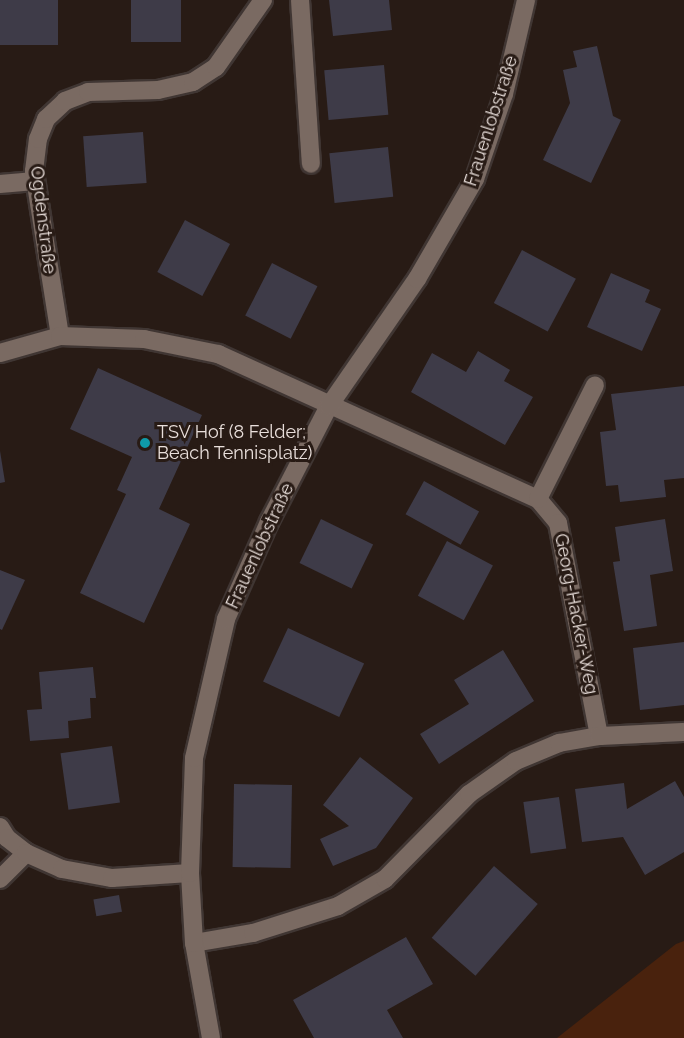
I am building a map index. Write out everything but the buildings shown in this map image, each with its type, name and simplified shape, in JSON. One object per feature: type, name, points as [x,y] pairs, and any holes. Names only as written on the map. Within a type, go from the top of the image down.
[{"type":"street","name":"Ogdenstraße","points":[[60,336],[35,181],[38,139],[46,119],[65,100],[88,92],[158,90],[193,82],[216,67],[263,0]]},
{"type":"street","points":[[300,0],[311,164]]},
{"type":"street","name":"Frauenlobstraße","points":[[211,1038],[194,943],[190,873],[194,758],[226,619],[269,522],[329,406],[417,279],[475,178],[504,94],[526,0]]},
{"type":"street","points":[[0,184],[35,181]]},
{"type":"street","points":[[0,353],[60,336],[144,339],[218,354],[329,406]]},
{"type":"street","points":[[538,499],[595,386]]},
{"type":"street","name":"Georg-Hacker-Weg","points":[[329,406],[538,499],[558,523],[599,736]]},
{"type":"street","points":[[194,943],[253,933],[338,906],[385,879],[469,794],[516,761],[559,743],[599,736],[684,732]]},
{"type":"street","points":[[0,827],[7,838],[26,853],[62,869],[112,878],[190,873]]},
{"type":"street","points":[[0,879],[26,853]]},
{"type":"shaded area","points":[[684,941],[684,1038],[557,1038],[676,944]]},
{"type":"place","name":"TSV Hof (8 Felder; Beach Tennisplatz)","points":[[145,443]]}]
